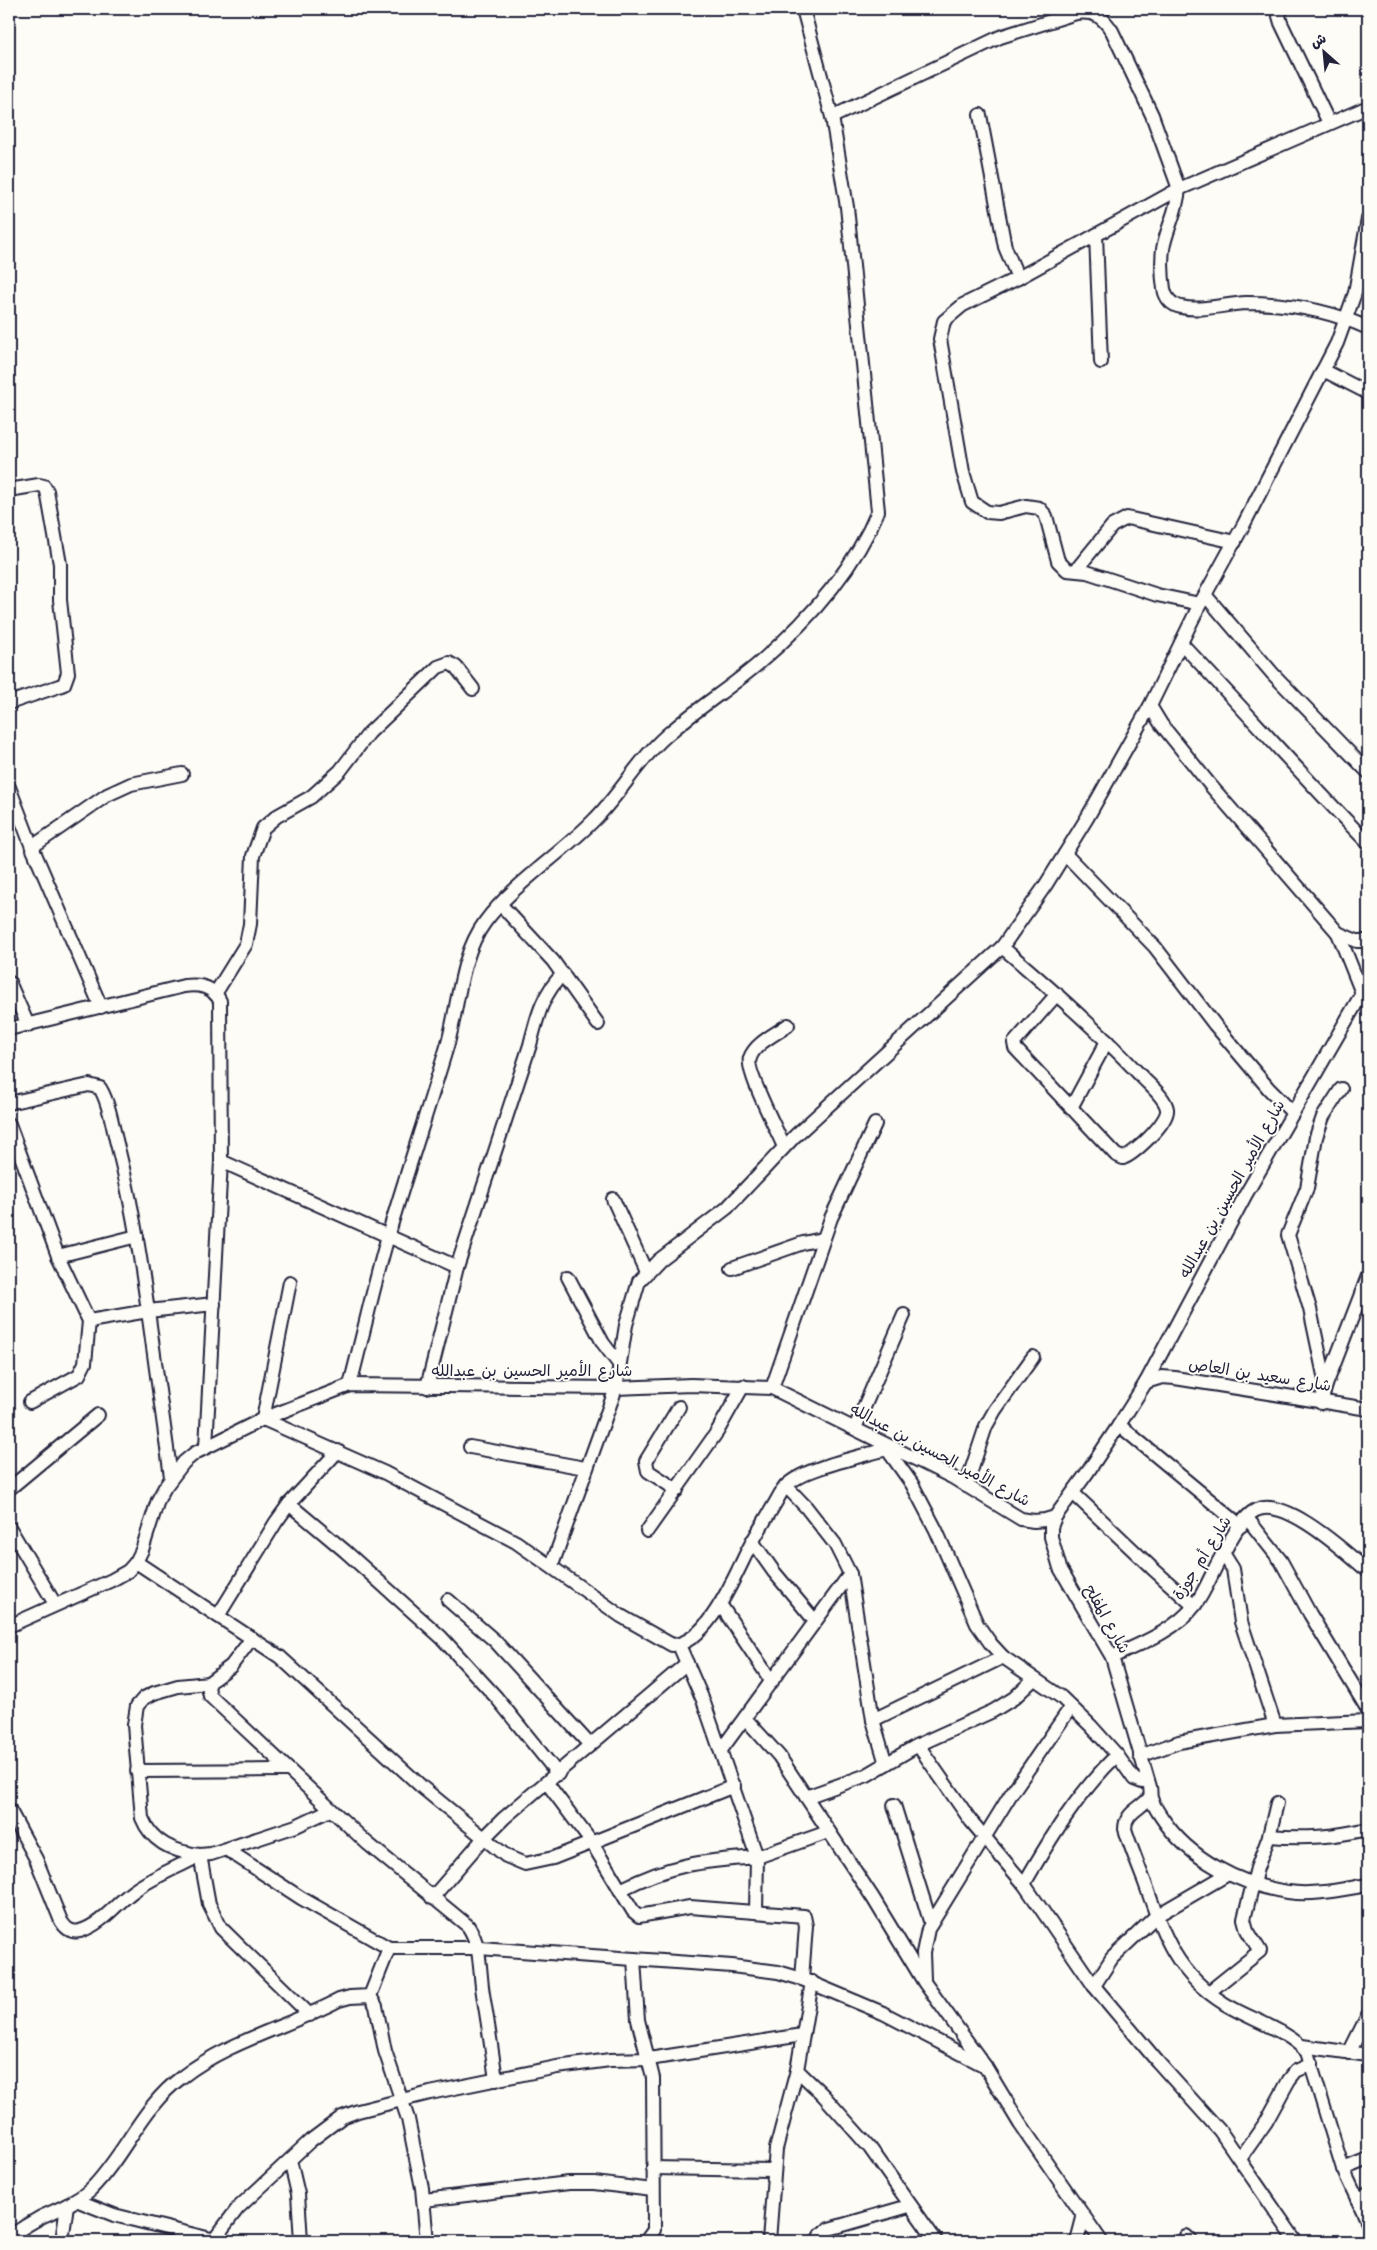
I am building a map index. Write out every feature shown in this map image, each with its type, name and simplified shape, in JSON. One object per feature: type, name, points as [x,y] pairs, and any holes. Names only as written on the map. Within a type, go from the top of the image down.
[{"type":"street","points":[[350,1384],[388,1237],[453,1024],[468,956],[486,921],[595,819],[641,759],[656,744],[758,664],[786,639],[834,586],[869,534],[878,511],[847,207],[832,117],[803,9]]},
{"type":"street","points":[[1281,9],[1279,16],[1281,23],[1329,123]]},
{"type":"street","points":[[832,117],[1000,38],[1057,18],[1090,10],[1104,19],[1112,31],[1152,116],[1179,189],[1178,205],[1163,246],[1162,256],[1164,290],[1171,302],[1190,309],[1245,304],[1280,304],[1347,319],[1368,328]]},
{"type":"street","points":[[1368,107],[1179,189],[1018,278],[963,305],[951,313],[944,321],[940,339],[963,472],[972,502],[987,512],[999,513],[1026,506],[1039,508],[1046,516],[1060,566],[1067,570],[1076,570],[1157,595],[1203,600],[1368,772]]},
{"type":"street","points":[[980,115],[1005,247],[1018,278]]},
{"type":"street","points":[[552,1565],[616,1388],[632,1302],[639,1281],[646,1272],[727,1208],[784,1147],[1002,947],[1045,886],[1150,706],[1323,370],[1347,319],[1362,262],[1368,219]]},
{"type":"street","points":[[1096,234],[1101,362]]},
{"type":"street","points":[[1323,370],[1368,393]]},
{"type":"street","points":[[9,490],[39,484],[44,486],[47,491],[60,564],[60,600],[68,673],[64,684],[9,703]]},
{"type":"street","points":[[1076,570],[1112,526],[1127,518],[1235,542]]},
{"type":"street","points":[[1181,644],[1236,700],[1301,774],[1368,843]]},
{"type":"street","points":[[215,994],[246,944],[250,924],[254,856],[263,828],[276,816],[312,798],[340,771],[369,733],[438,667],[450,663],[456,667],[473,689]]},
{"type":"street","points":[[1150,706],[1161,724],[1211,786],[1338,933],[1365,988]]},
{"type":"street","points":[[32,847],[103,797],[120,788],[182,774]]},
{"type":"street","points":[[9,787],[32,847],[101,1007]]},
{"type":"street","points":[[1065,854],[1155,947],[1215,1025],[1269,1089],[1293,1113]]},
{"type":"street","points":[[501,905],[563,974],[598,1024]]},
{"type":"street","points":[[1338,933],[1357,941],[1368,941]]},
{"type":"street","points":[[1002,947],[1056,994],[1107,1041],[1160,1097],[1166,1106],[1166,1116],[1135,1151],[1123,1158],[1116,1155],[1072,1106],[1019,1054],[1014,1043],[1056,994]]},
{"type":"street","points":[[427,1387],[456,1267],[530,1045],[539,1010],[550,988],[563,974]]},
{"type":"street","points":[[9,982],[28,1025]]},
{"type":"street","points":[[9,1029],[184,986],[204,986],[215,994],[221,1006],[221,1162],[206,1447]]},
{"type":"street","name":"شارع الأمير الحسين بن عبدالله","points":[[136,1562],[158,1500],[171,1477],[184,1462],[206,1447],[262,1419],[350,1384],[427,1387],[616,1388],[691,1385],[772,1388],[855,1428],[890,1448],[966,1486],[1021,1519],[1034,1521],[1055,1517],[1119,1425],[1146,1382],[1219,1243],[1365,988]]},
{"type":"street","points":[[784,1147],[750,1073],[749,1059],[754,1050],[788,1025]]},
{"type":"street","points":[[1072,1106],[1107,1041]]},
{"type":"street","points":[[9,1103],[90,1085],[100,1088],[110,1112],[137,1236],[171,1477]]},
{"type":"street","points":[[1326,1384],[1310,1309],[1288,1235],[1306,1188],[1316,1137],[1323,1116],[1341,1089]]},
{"type":"street","points":[[9,1124],[14,1155],[89,1321],[85,1363],[79,1375],[30,1402]]},
{"type":"street","points":[[772,1388],[822,1239],[875,1124]]},
{"type":"street","points":[[221,1162],[456,1267]]},
{"type":"street","points":[[613,1199],[646,1272]]},
{"type":"street","points":[[58,1256],[137,1236]]},
{"type":"street","points":[[732,1268],[803,1243],[822,1239]]},
{"type":"street","points":[[1321,1402],[1326,1384],[1368,1276]]},
{"type":"street","points":[[568,1277],[603,1343],[619,1364]]},
{"type":"street","points":[[290,1282],[262,1419],[338,1451],[432,1496],[516,1542],[552,1565],[574,1584],[621,1616],[666,1644],[679,1645],[705,1625],[720,1604],[752,1542],[786,1486],[800,1476],[890,1448],[920,1500],[977,1624],[1003,1656],[1071,1706],[1117,1755],[1134,1779],[1142,1782],[1147,1779]]},
{"type":"street","points":[[89,1321],[148,1311],[214,1304]]},
{"type":"street","points":[[855,1428],[904,1315]]},
{"type":"street","points":[[966,1486],[986,1426],[995,1410],[1033,1357]]},
{"type":"street","name":"شارع سعيد بن العاص","points":[[1146,1382],[1162,1377],[1175,1378],[1321,1402],[1367,1406]]},
{"type":"street","points":[[647,1531],[717,1432],[743,1386]]},
{"type":"street","points":[[677,1490],[648,1472],[646,1461],[679,1407]]},
{"type":"street","points":[[9,1489],[98,1415]]},
{"type":"street","points":[[1119,1425],[1244,1522],[1281,1561],[1310,1614],[1368,1710]]},
{"type":"street","points":[[470,1447],[586,1468]]},
{"type":"street","points":[[218,1616],[266,1537],[289,1504],[338,1451]]},
{"type":"street","points":[[786,1486],[831,1538],[850,1574],[873,1720],[886,1764]]},
{"type":"street","points":[[1073,1493],[1194,1606]]},
{"type":"street","points":[[289,1504],[346,1551],[441,1637],[496,1697],[558,1774]]},
{"type":"street","name":"شارع أم جوزة","points":[[1112,1658],[1160,1634],[1180,1621],[1194,1606],[1223,1553],[1244,1522],[1255,1511],[1266,1507],[1279,1509],[1297,1517],[1368,1571]]},
{"type":"street","name":"شارع المفلح","points":[[1055,1517],[1051,1527],[1051,1537],[1060,1568],[1112,1658],[1147,1779],[1150,1797]]},
{"type":"street","points":[[9,1527],[55,1604]]},
{"type":"street","points":[[752,1542],[815,1622]]},
{"type":"street","points":[[1223,1553],[1233,1569],[1242,1622],[1275,1724]]},
{"type":"street","points":[[9,1626],[112,1580],[128,1571],[136,1562],[252,1638],[296,1671],[423,1788],[483,1839],[513,1860],[525,1864],[553,1858],[734,1786]]},
{"type":"street","points":[[721,1750],[850,1574]]},
{"type":"street","points":[[448,1600],[494,1641],[590,1745]]},
{"type":"street","points":[[720,1604],[772,1682]]},
{"type":"street","points":[[200,1855],[166,1846],[157,1841],[145,1827],[140,1810],[137,1771],[134,1725],[137,1706],[144,1698],[154,1692],[178,1686],[209,1683],[231,1666],[252,1638]]},
{"type":"street","points":[[679,1645],[721,1750],[757,1857],[756,1912]]},
{"type":"street","points":[[873,1720],[1003,1656]]},
{"type":"street","points":[[432,1898],[483,1839],[687,1663]]},
{"type":"street","points":[[806,1798],[867,1775],[918,1745],[993,1711],[1014,1698],[1034,1679]]},
{"type":"street","points":[[209,1683],[208,1689],[213,1699],[330,1810],[432,1898],[464,1921],[476,1937],[496,2080]]},
{"type":"street","points":[[924,1982],[923,1953],[928,1929],[984,1837],[1071,1706]]},
{"type":"street","points":[[745,1718],[779,1756],[873,1898],[924,1982],[985,2066],[1020,2124],[1083,2218],[1101,2241]]},
{"type":"street","points":[[1140,1756],[1179,1742],[1275,1724],[1368,1721]]},
{"type":"street","points":[[918,1745],[984,1837],[1024,1884],[1094,1986],[1157,2061],[1220,2131],[1296,2241]]},
{"type":"street","points":[[1024,1884],[1050,1838],[1075,1802],[1117,1755]]},
{"type":"street","points":[[137,1771],[289,1770]]},
{"type":"street","points":[[547,1782],[592,1842],[633,1911],[639,1916],[681,1907],[805,1917],[807,1980],[802,2035],[797,2070],[781,2129],[774,2170],[769,2241]]},
{"type":"street","points":[[1368,1885],[1328,1891],[1288,1892],[1228,1874],[1192,1852],[1171,1832],[1150,1797],[1128,1816],[1125,1822],[1125,1829],[1156,1916],[1177,1960],[1191,1978],[1225,2004],[1297,2042],[1307,2052],[1343,2169],[1363,2196],[1368,2222]]},
{"type":"street","points":[[1209,1992],[1260,1951],[1247,1930],[1244,1919],[1253,1882],[1278,1803]]},
{"type":"street","points":[[894,1805],[931,1924]]},
{"type":"street","points":[[9,1809],[36,1859],[61,1922],[67,1930],[72,1932],[93,1925],[133,1891],[200,1855],[226,1849],[296,1826],[330,1810]]},
{"type":"street","points":[[1269,1836],[1301,1839],[1341,1836],[1368,1829]]},
{"type":"street","points":[[620,1890],[646,1876],[682,1865],[757,1857],[828,1832]]},
{"type":"street","points":[[226,1849],[302,1898],[389,1948],[479,1948],[732,1966],[778,1972],[807,1980],[883,2013],[985,2066]]},
{"type":"street","points":[[200,1855],[209,1904],[221,1928],[310,2015]]},
{"type":"street","points":[[1094,1986],[1112,1958],[1156,1916],[1228,1874]]},
{"type":"street","points":[[389,1948],[370,1996],[378,2012],[385,2051],[402,2101],[417,2160],[424,2200],[427,2241]]},
{"type":"street","points":[[634,1959],[638,2020],[649,2058],[654,2098],[654,2230],[646,2241]]},
{"type":"street","points":[[9,2237],[40,2218],[72,2203],[101,2178],[154,2103],[181,2077],[204,2061],[225,2050],[310,2015],[339,2000],[350,1997],[370,1996]]},
{"type":"street","points":[[1349,2053],[1368,2015]]},
{"type":"street","points":[[72,2203],[215,2241],[238,2208],[325,2128],[342,2117],[358,2111],[430,2093],[582,2063],[649,2058],[802,2035]]},
{"type":"street","points":[[1302,2046],[1368,2055]]},
{"type":"street","points":[[1240,2159],[1266,2122],[1288,2080],[1296,2071],[1312,2064]]},
{"type":"street","points":[[797,2070],[858,2133],[936,2241]]},
{"type":"street","points":[[1343,2169],[1368,2159]]},
{"type":"street","points":[[290,2160],[298,2194],[301,2241]]},
{"type":"street","points":[[653,2168],[774,2170]]},
{"type":"street","points":[[424,2200],[568,2183],[653,2190]]},
{"type":"street","points":[[62,2241],[72,2203]]},
{"type":"street","points":[[818,2241],[821,2234],[829,2229],[909,2206]]},
{"type":"street","points":[[1078,2241],[1083,2218]]}]
